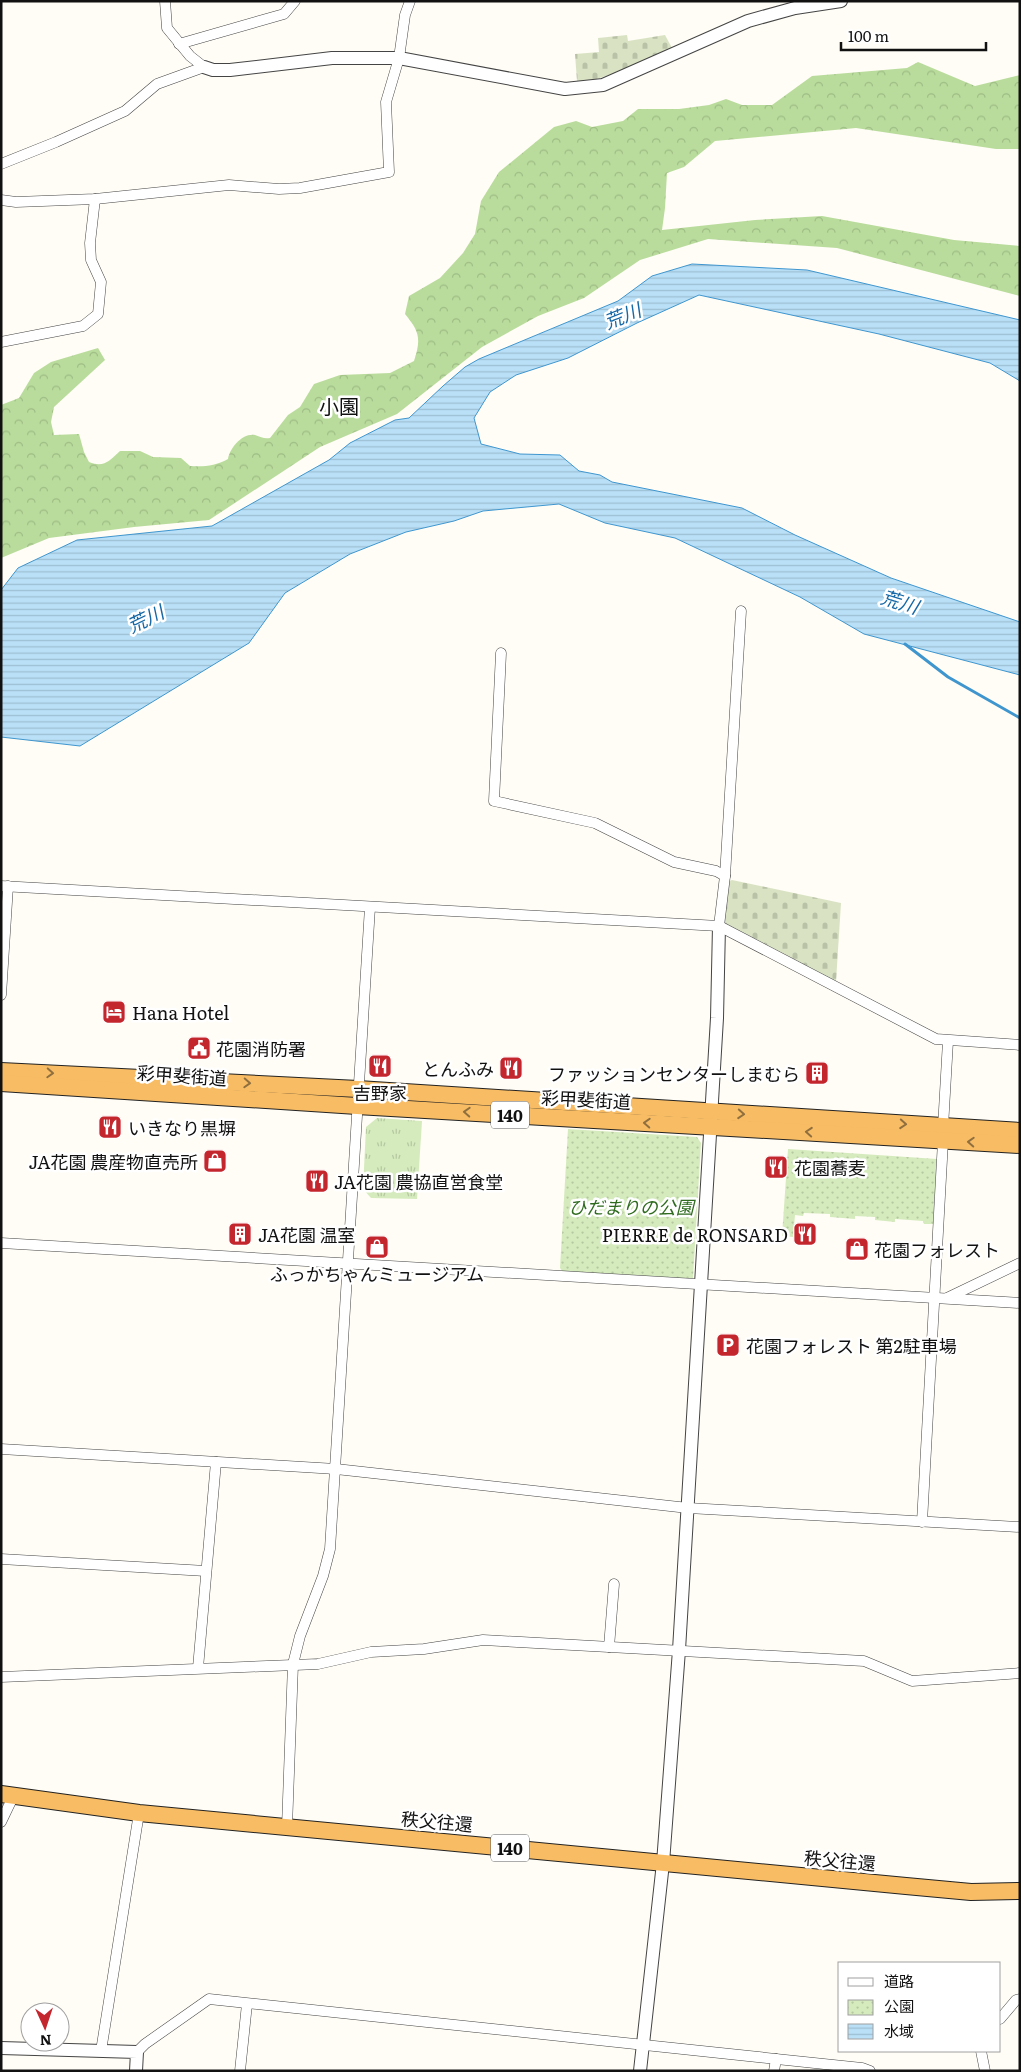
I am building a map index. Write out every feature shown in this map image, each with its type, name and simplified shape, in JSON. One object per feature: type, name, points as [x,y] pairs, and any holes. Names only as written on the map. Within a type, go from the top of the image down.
[{"type":"highway","name":"彩甲斐街道","points":[[1,1071],[358,1089],[711,1119],[943,1134],[1020,1145]]},
{"type":"highway","name":"彩甲斐街道","points":[[1,1083],[357,1106],[711,1119]]},
{"type":"highway","name":"彩甲斐街道","points":[[943,1134],[1020,1131]]},
{"type":"highway","name":"秩父往還","points":[[7,1795],[139,1813],[663,1863],[971,1892],[1020,1891]]},
{"type":"street","points":[[165,1],[167,28],[179,44],[204,67],[213,70],[230,70],[332,58],[399,58],[565,89],[603,84],[724,30],[794,5],[841,1]]},
{"type":"street","points":[[179,44],[284,14],[295,1]]},
{"type":"street","points":[[1,200],[16,202],[95,199],[229,185],[279,189],[300,188],[388,172],[386,102],[399,58],[405,16],[410,1]]},
{"type":"street","points":[[1,164],[125,111],[157,84],[204,67]]},
{"type":"street","points":[[1,342],[83,326],[98,314],[101,282],[91,260],[90,243],[95,199]]},
{"type":"street","points":[[640,2071],[663,1863],[679,1650],[702,1285],[719,926],[725,876],[741,611]]},
{"type":"street","points":[[501,653],[494,801],[595,823],[674,862],[716,871],[725,876]]},
{"type":"street","points":[[1,995],[4,886],[719,926],[936,1039],[1020,1045]]},
{"type":"street","points":[[287,1827],[293,1664],[300,1636],[323,1576],[330,1548],[370,907]]},
{"type":"street","points":[[922,1522],[948,1041]]},
{"type":"street","points":[[1,1243],[1020,1303]]},
{"type":"street","points":[[946,1298],[1020,1263]]},
{"type":"street","points":[[1,1449],[336,1469],[688,1508],[1020,1527]]},
{"type":"street","points":[[198,1668],[216,1462]]},
{"type":"street","points":[[1,1559],[206,1571]]},
{"type":"street","points":[[608,1647],[614,1584]]},
{"type":"street","points":[[1,1677],[318,1664],[371,1652],[424,1649],[483,1640],[864,1661],[912,1681],[1020,1673]]},
{"type":"street","points":[[1,1822],[7,1795]]},
{"type":"street","points":[[101,2052],[139,1813]]},
{"type":"street","points":[[136,2071],[137,2052],[145,2044],[210,1999],[643,2044],[862,2068],[870,2071]]},
{"type":"street","points":[[1001,2018],[1016,2000],[1020,2000]]},
{"type":"street","points":[[240,2071],[247,2004]]},
{"type":"street","points":[[1,2048],[137,2052]]},
{"type":"street","points":[[982,2052],[985,2071]]},
{"type":"street","points":[[774,2071],[776,2059]]},
{"type":"green space","points":[[627,35],[628,41],[665,35],[672,48],[609,75],[584,82],[577,81],[575,54],[599,52],[598,38]]},
{"type":"green space","points":[[918,62],[975,86],[1020,75],[1020,149],[996,149],[856,128],[715,141],[684,167],[667,173],[662,230],[755,220],[822,216],[954,240],[1020,246],[1020,296],[837,248],[708,239],[640,260],[584,298],[538,316],[482,347],[397,414],[320,447],[209,520],[49,538],[1,558],[1,405],[19,398],[34,373],[51,362],[98,348],[105,360],[54,407],[51,422],[54,435],[79,434],[89,462],[102,464],[120,451],[140,451],[153,457],[181,458],[190,466],[214,465],[228,459],[231,450],[237,442],[246,436],[255,435],[270,438],[288,415],[300,407],[314,384],[340,375],[390,373],[414,361],[418,347],[418,336],[414,326],[405,314],[409,296],[440,278],[463,253],[475,234],[481,201],[499,172],[554,127],[576,121],[592,127],[623,121],[638,109],[679,109],[709,105],[726,99],[742,105],[772,105],[812,76],[907,68]]},
{"type":"green space","points":[[732,880],[841,903],[836,982],[724,922],[729,881]]},
{"type":"green space","points":[[377,1118],[422,1121],[417,1199],[371,1198],[363,1189],[366,1127]]},
{"type":"green space","name":"ひだまりの公園","points":[[568,1129],[697,1137],[701,1143],[693,1278],[689,1280],[563,1272],[560,1268]]},
{"type":"green space","points":[[788,1149],[937,1159],[933,1224],[924,1224],[923,1221],[895,1219],[895,1222],[875,1220],[875,1217],[855,1216],[855,1219],[830,1217],[830,1214],[804,1213],[803,1216],[795,1215],[793,1237],[782,1236]]},
{"type":"water","name":"荒川","points":[[692,264],[807,270],[1020,320],[1020,381],[990,363],[879,334],[699,295],[637,323],[568,358],[516,375],[490,392],[474,418],[481,444],[520,454],[560,455],[579,471],[600,475],[612,482],[742,508],[795,535],[891,578],[1020,622],[1020,675],[864,634],[800,597],[675,538],[605,523],[559,504],[483,511],[454,521],[406,532],[350,554],[285,593],[249,643],[80,746],[1,737],[1,590],[18,568],[77,540],[212,526],[329,460],[350,443],[395,420],[409,418],[465,367],[479,359],[618,301],[652,276]]},
{"type":"waterway","points":[[905,644],[948,677],[1020,718]]},
{"type":"place","name":"Hana Hotel","points":[[114,1012]]},
{"type":"place","name":"花園消防署","points":[[199,1048]]},
{"type":"place","name":"吉野家","points":[[380,1066]]},
{"type":"place","name":"とんふみ","points":[[511,1068]]},
{"type":"place","name":"ファッションセンターしまむら","points":[[817,1073]]},
{"type":"place","name":"いきなり黒塀","points":[[110,1127]]},
{"type":"place","name":"JA花園 農産物直売所","points":[[215,1161]]},
{"type":"place","name":"花園蕎麦","points":[[776,1167]]},
{"type":"place","name":"JA花園 農協直営食堂","points":[[317,1181]]},
{"type":"place","name":"JA花園 温室","points":[[240,1234]]},
{"type":"place","name":"PIERRE de RONSARD","points":[[805,1234]]},
{"type":"place","name":"ふっかちゃんミュージアム","points":[[377,1247]]},
{"type":"place","name":"花園フォレスト","points":[[857,1249]]},
{"type":"place","name":"花園フォレスト 第2駐車場","points":[[728,1345]]},
{"type":"district","name":"小園","points":[[339,405]]}]
